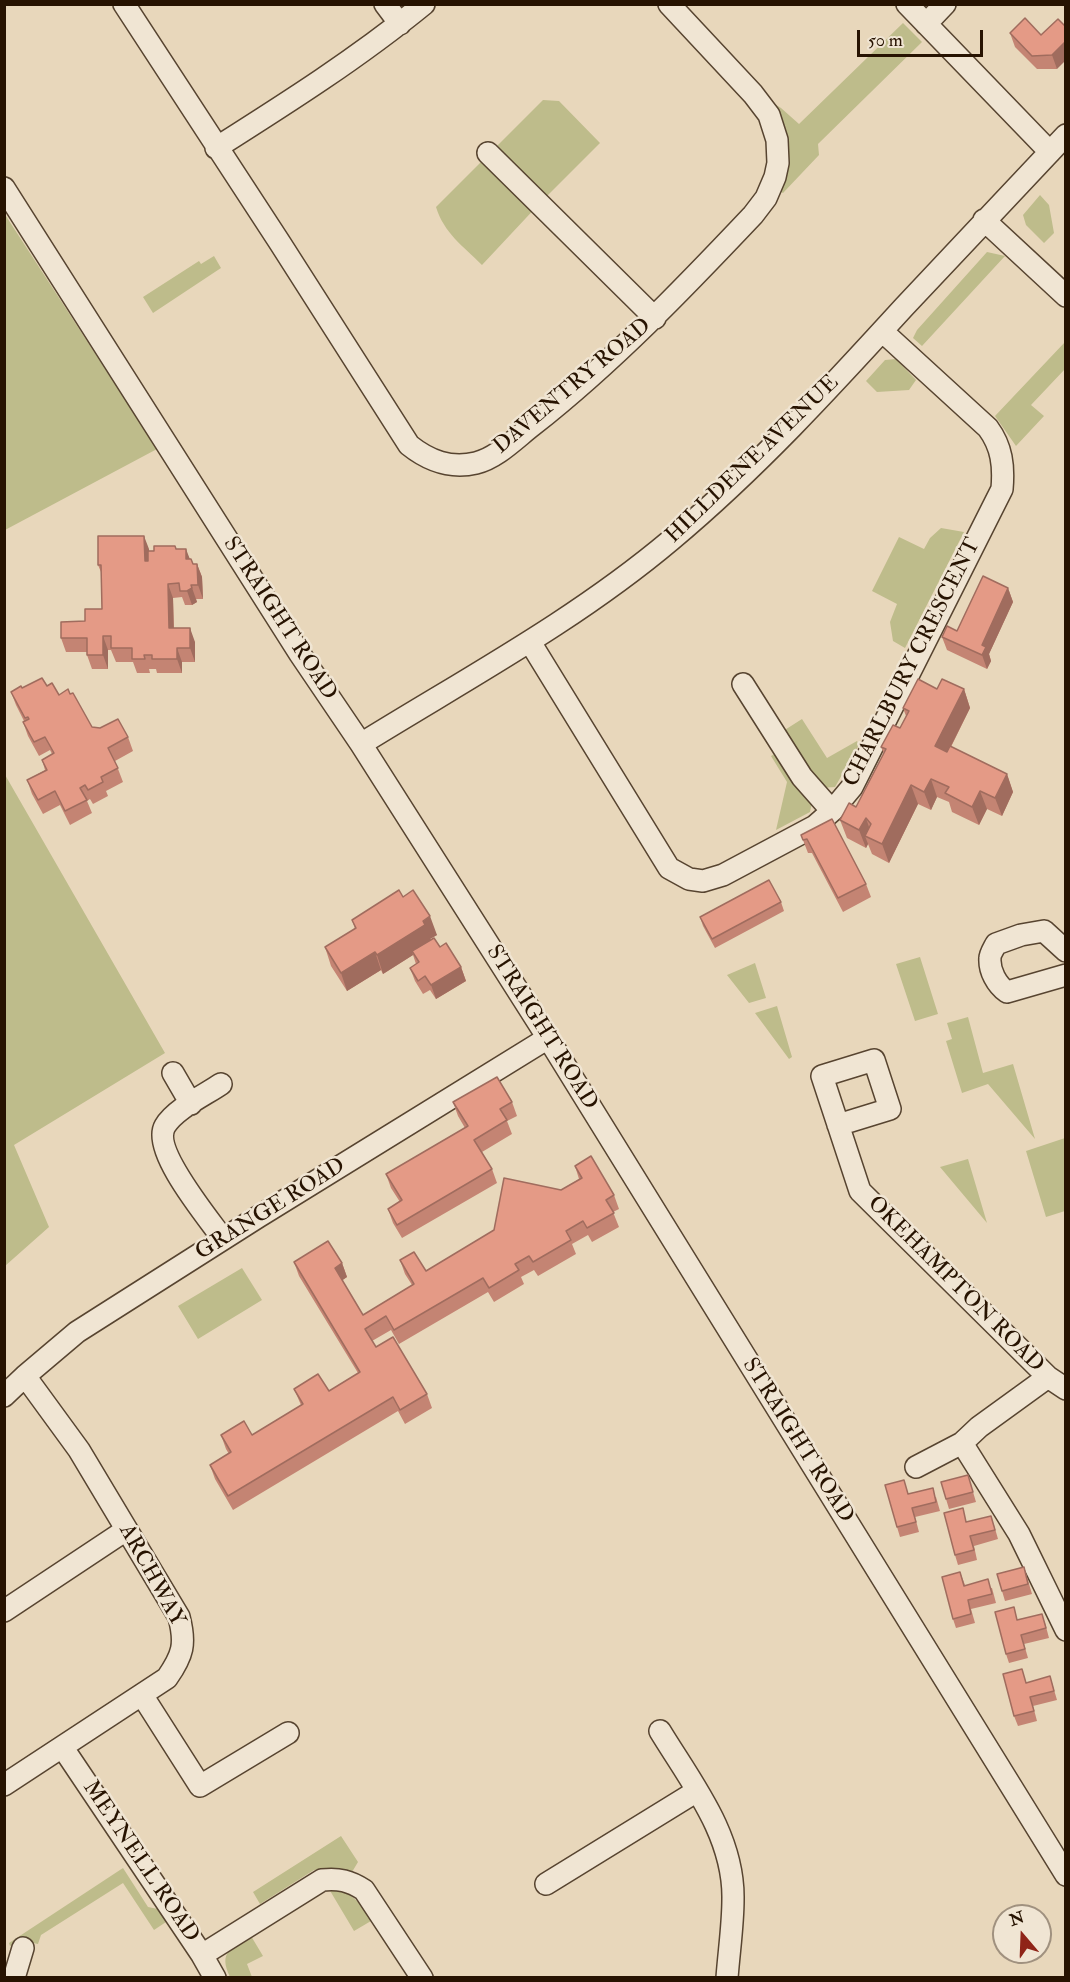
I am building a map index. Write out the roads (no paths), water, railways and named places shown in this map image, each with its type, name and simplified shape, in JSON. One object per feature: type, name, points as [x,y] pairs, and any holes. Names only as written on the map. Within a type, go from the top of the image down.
[{"type":"street","name":"DAVENTRY ROAD","points":[[124,4],[409,446],[424,457],[441,463],[463,465],[477,463],[492,456],[569,396],[609,361],[655,318],[753,215],[766,198],[778,163],[777,140],[769,115],[681,8]]},
{"type":"street","points":[[386,4],[400,24]]},
{"type":"street","points":[[216,148],[297,97],[400,24],[424,4]]},
{"type":"street","points":[[908,4],[1050,152]]},
{"type":"street","points":[[926,24],[945,4]]},
{"type":"street","name":"HILLDENE AVENUE","points":[[361,744],[530,642],[600,594],[662,547],[732,486],[793,428],[1065,135]]},
{"type":"street","points":[[488,153],[655,318]]},
{"type":"street","name":"STRAIGHT ROAD","points":[[4,188],[300,654],[361,744],[548,1038],[1065,1875]]},
{"type":"street","points":[[984,220],[1065,296]]},
{"type":"street","name":"CHARLBURY CRESCENT","points":[[530,642],[669,868],[678,874],[703,882],[723,875],[815,826],[832,811],[852,787],[1002,489],[1004,473],[1002,454],[997,440],[988,428],[882,331]]},
{"type":"street","points":[[743,684],[802,777],[832,811]]},
{"type":"street","points":[[1065,951],[1044,931],[1021,935],[996,944],[990,957],[994,978],[1007,992],[1065,975]]},
{"type":"street","name":"GRANGE ROAD","points":[[4,1396],[24,1376],[77,1332],[548,1038]]},
{"type":"street","points":[[172,1073],[191,1104]]},
{"type":"street","points":[[221,1084],[175,1115],[164,1128],[163,1144],[170,1164],[223,1239]]},
{"type":"street","name":"OKEHAMPTON ROAD","points":[[838,1125],[860,1191],[1057,1383]]},
{"type":"street","name":"ARCHWAY","points":[[4,1785],[167,1678],[180,1657],[184,1636],[179,1617],[79,1450],[24,1376]]},
{"type":"street","points":[[916,1467],[962,1443],[979,1427],[1057,1383]]},
{"type":"street","points":[[962,1443],[1019,1534],[1065,1630]]},
{"type":"street","points":[[4,1611],[126,1530]]},
{"type":"street","points":[[142,1695],[200,1786],[288,1733]]},
{"type":"street","points":[[660,1731],[722,1837],[729,1863],[733,1897],[727,1977]]},
{"type":"street","name":"MEYNELL ROAD","points":[[63,1748],[215,1977]]},
{"type":"street","points":[[546,1884],[697,1791]]},
{"type":"street","points":[[202,1955],[322,1880],[333,1879],[353,1883],[364,1890],[422,1977]]},
{"type":"street","points":[[15,1977],[23,1948]]}]
